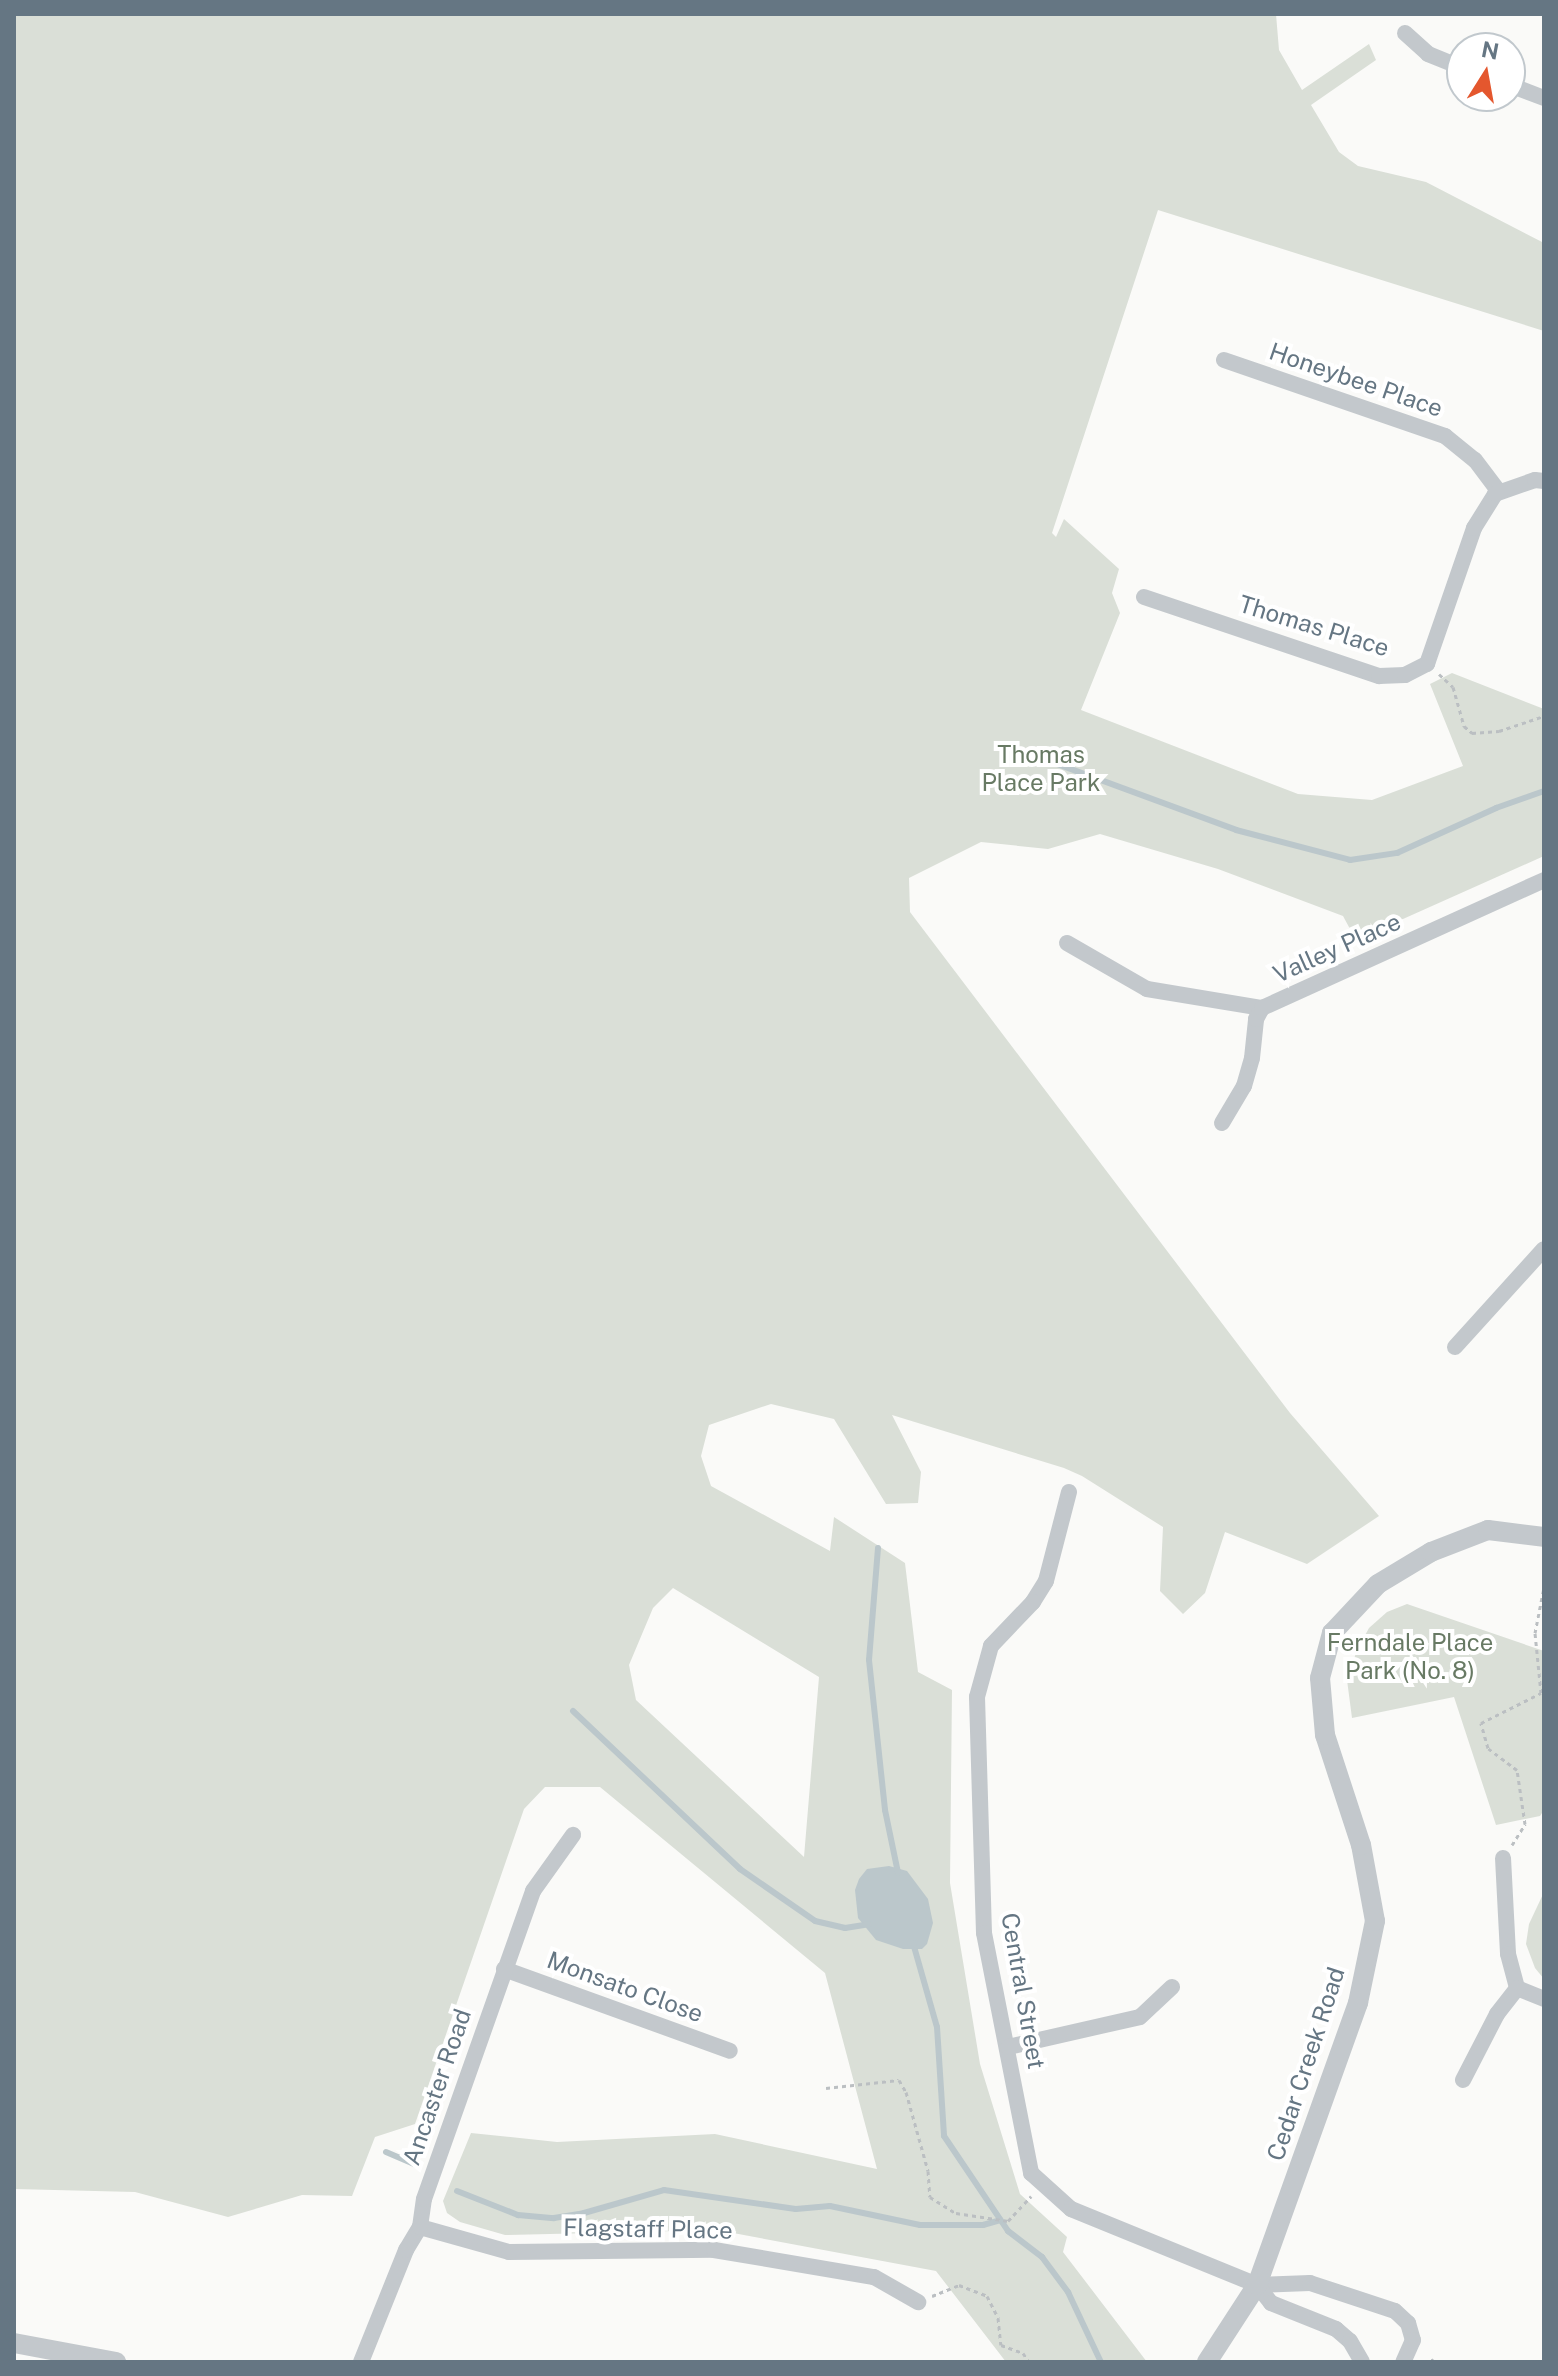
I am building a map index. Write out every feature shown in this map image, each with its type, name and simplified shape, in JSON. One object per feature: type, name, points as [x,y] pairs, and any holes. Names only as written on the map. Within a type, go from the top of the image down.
[{"type":"street","points":[[1405,33],[1428,54],[1446,61]]},
{"type":"street","name":"Honeybee Place","points":[[1224,360],[1445,436],[1475,460],[1498,490]]},
{"type":"street","points":[[1427,664],[1474,528],[1498,490],[1544,481]]},
{"type":"street","name":"Thomas Place","points":[[1144,597],[1379,676],[1405,675],[1427,664]]},
{"type":"street","name":"Valley Place","points":[[1222,1123],[1244,1086],[1252,1058],[1256,1019],[1262,1008],[1544,880]]},
{"type":"street","points":[[1067,943],[1147,989],[1262,1008]]},
{"type":"street","points":[[1455,1347],[1544,1249]]},
{"type":"street","name":"Central Street","points":[[1069,1492],[1046,1581],[1033,1602],[991,1646],[977,1697],[984,1933],[1031,2173],[1071,2209],[1257,2285]]},
{"type":"street","name":"Cedar Creek Road","points":[[1207,2362],[1257,2285],[1358,2003],[1375,1921],[1361,1845],[1325,1735],[1320,1678],[1332,1633],[1378,1584],[1431,1552],[1488,1530],[1544,1537]]},
{"type":"street","name":"Ancaster Road","points":[[361,2362],[406,2250],[420,2227],[424,2199],[533,1891],[573,1835]]},
{"type":"street","points":[[1503,1858],[1508,1954],[1517,1988]]},
{"type":"street","name":"Monsato Close","points":[[504,1969],[730,2051]]},
{"type":"street","points":[[1008,2047],[1140,2017],[1172,1987]]},
{"type":"street","points":[[1517,1988],[1544,1999]]},
{"type":"street","points":[[1463,2080],[1497,2014],[1517,1988]]},
{"type":"street","name":"Flagstaff Place","points":[[420,2227],[509,2252],[714,2250],[874,2277],[918,2302]]},
{"type":"street","points":[[1257,2285],[1310,2283],[1395,2311],[1408,2323],[1413,2340],[1403,2362]]},
{"type":"street","points":[[1257,2285],[1271,2303],[1336,2329],[1350,2341],[1362,2362]]},
{"type":"street","points":[[14,2343],[116,2362]]},
{"type":"path","points":[[1427,664],[1453,687],[1460,716],[1472,733],[1499,731],[1544,716]]},
{"type":"path","points":[[1503,1858],[1525,1824],[1523,1802],[1517,1770],[1488,1748],[1481,1723],[1542,1694],[1535,1633],[1544,1587]]},
{"type":"path","points":[[826,2088],[899,2080],[906,2092],[928,2171],[930,2197],[956,2213],[1008,2221],[1043,2184]]},
{"type":"path","points":[[918,2302],[959,2285],[987,2296],[998,2318],[1001,2345],[1023,2353],[1029,2362]]},
{"type":"green space","name":"Thomas Place Park","points":[[14,14],[1276,14],[1279,50],[1302,90],[1369,44],[1376,60],[1311,105],[1339,152],[1358,166],[1426,182],[1544,243],[1544,331],[1158,210],[1052,533],[1056,537],[1064,519],[1119,569],[1112,593],[1120,613],[1081,710],[1298,794],[1372,800],[1463,766],[1430,684],[1452,673],[1544,709],[1544,856],[1356,940],[1343,916],[1218,869],[1100,834],[1048,849],[981,842],[909,878],[910,912],[1290,1413],[1379,1516],[1307,1564],[1225,1532],[1205,1593],[1183,1614],[1160,1591],[1163,1527],[1064,1468],[892,1415],[921,1472],[918,1503],[886,1504],[834,1419],[771,1404],[709,1425],[701,1456],[711,1486],[830,1551],[834,1517],[905,1563],[918,1672],[952,1690],[950,1883],[980,2064],[1020,2194],[1067,2237],[1063,2252],[1147,2362],[1006,2362],[936,2271],[717,2230],[505,2235],[460,2222],[447,2213],[443,2201],[471,2133],[557,2142],[715,2134],[877,2169],[825,1973],[600,1787],[545,1787],[524,1809],[415,2124],[375,2137],[352,2196],[302,2195],[228,2217],[135,2192],[14,2189]],"holes":[[[673,1588],[819,1677],[804,1857],[636,1700],[629,1665],[653,1608]]]},
{"type":"green space","name":"Ferndale Place Park (No. 8)","points":[[1407,1604],[1544,1651],[1544,1810],[1540,1816],[1496,1825],[1454,1697],[1352,1718],[1347,1680],[1357,1650],[1369,1628],[1387,1612]]},
{"type":"green space","points":[[1544,1892],[1544,1979],[1535,1968],[1526,1944],[1529,1924]]},
{"type":"shaded area","points":[[889,1866],[907,1871],[928,1899],[933,1923],[927,1944],[922,1949],[903,1949],[876,1940],[858,1918],[855,1890],[859,1879],[867,1869]]},
{"type":"waterway","points":[[1011,747],[1236,830],[1350,860],[1397,853],[1496,808],[1544,791]]},
{"type":"waterway","points":[[878,1548],[869,1660],[885,1810],[898,1873]]},
{"type":"waterway","points":[[573,1711],[740,1869],[815,1921],[845,1928],[869,1924]]},
{"type":"waterway","points":[[913,1943],[937,2027],[944,2136],[1008,2231],[1042,2257],[1068,2292],[1101,2362]]},
{"type":"waterway","points":[[386,2152],[416,2165]]},
{"type":"waterway","points":[[457,2191],[518,2215],[554,2218],[584,2213],[664,2190],[796,2209],[830,2206],[920,2225],[983,2225],[1000,2220]]}]
